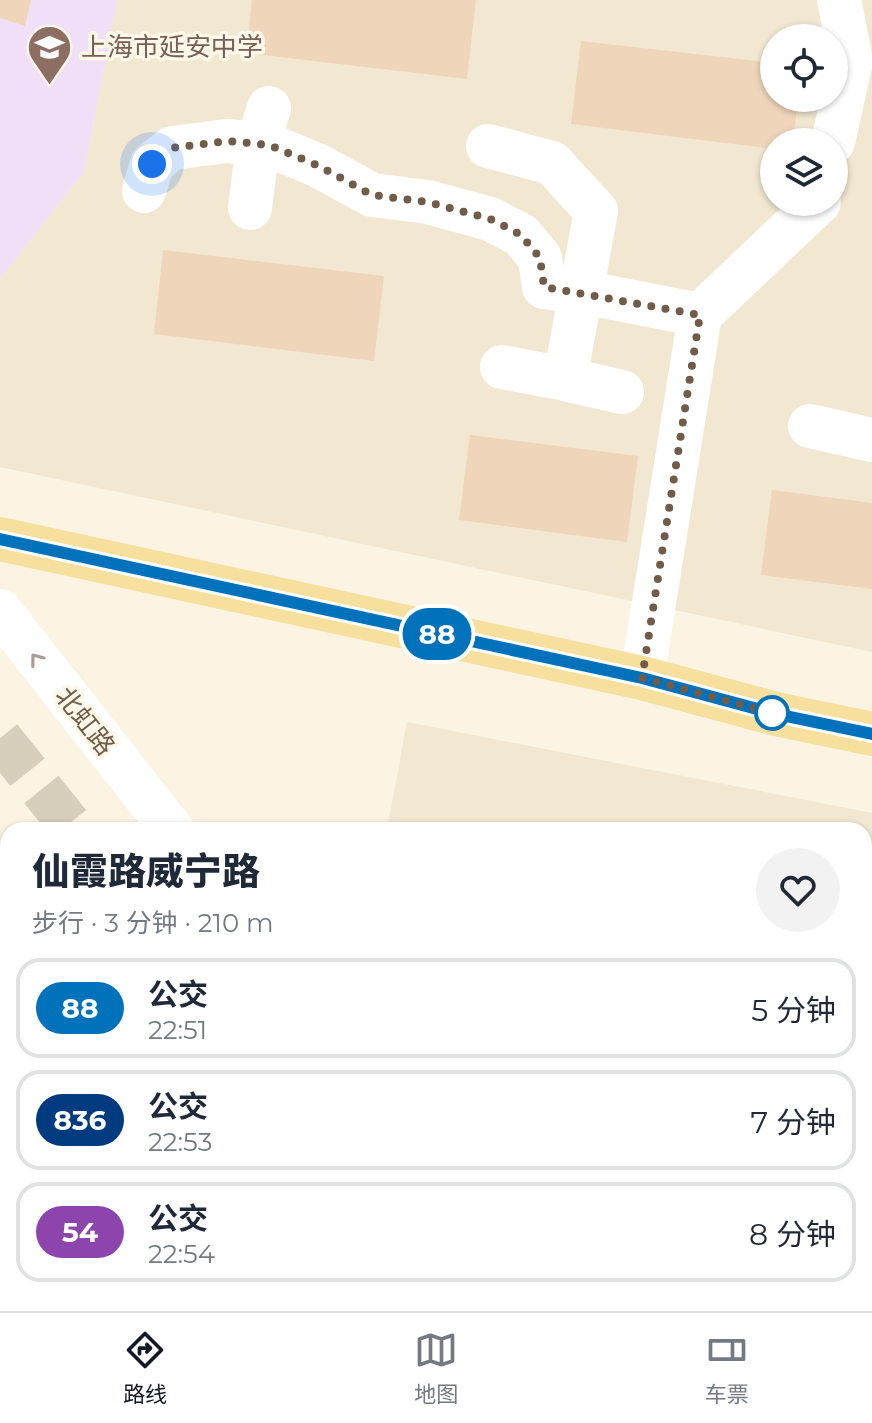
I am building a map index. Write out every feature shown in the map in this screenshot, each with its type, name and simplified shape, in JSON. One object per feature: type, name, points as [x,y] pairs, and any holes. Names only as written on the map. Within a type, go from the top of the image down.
[{"type":"main road","points":[[0,539],[642,678],[776,714],[872,734]]},
{"type":"street","points":[[839,0],[851,61],[849,119]]},
{"type":"street","points":[[144,191],[152,164],[172,148],[227,141],[263,126]]},
{"type":"street","points":[[250,208],[263,126]]},
{"type":"street","points":[[263,126],[269,145],[319,166],[369,212],[428,202],[490,219],[521,235],[540,258],[544,287],[700,315]]},
{"type":"street","points":[[488,146],[552,163],[596,211],[565,379]]},
{"type":"street","points":[[642,678],[700,315],[804,216]]},
{"type":"street","points":[[502,367],[622,392]]},
{"type":"street","points":[[810,426],[872,440]]},
{"type":"street","name":"北虹路","points":[[0,611],[166,822]]},
{"type":"shaded area","name":"上海市延安中学","points":[[0,0],[117,0],[84,172],[0,279]]},
{"type":"shaded area","points":[[117,0],[872,0],[872,652],[0,467],[0,279],[84,172]]},
{"type":"shaded area","points":[[407,722],[872,813],[872,822],[388,822]]},
{"type":"building","points":[[0,0],[31,0],[25,26],[0,18]]},
{"type":"building","points":[[252,0],[476,0],[467,79],[246,53]]},
{"type":"building","points":[[581,41],[760,61],[760,112],[796,112],[795,128],[760,128],[760,147],[571,124]]},
{"type":"building","points":[[163,250],[384,276],[374,361],[154,334]]},
{"type":"building","points":[[470,435],[638,456],[627,542],[459,520]]},
{"type":"building","points":[[772,490],[872,503],[872,589],[761,575]]},
{"type":"tunnel","points":[[0,738],[68,822]]},
{"type":"bus line","name":"88","points":[[0,539],[642,678],[776,714],[872,734]]},
{"type":"place","name":"上海市延安中学","points":[[50,86]]},
{"type":"route","points":[[152,164],[172,148],[227,141],[269,145],[319,166],[372,195],[428,202],[490,219],[506,227],[521,235],[540,258],[544,287],[700,315],[642,678],[776,714],[772,713]]}]
